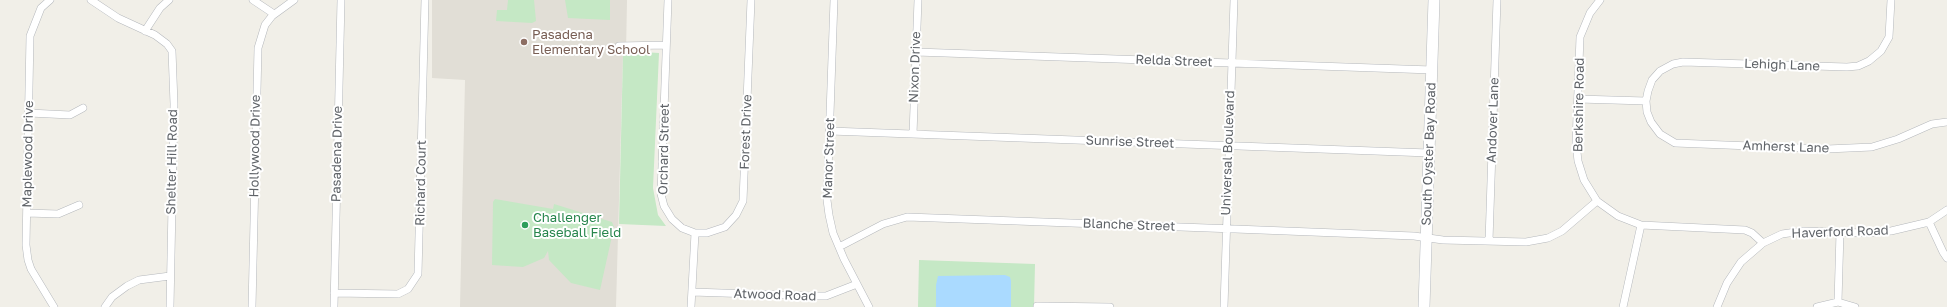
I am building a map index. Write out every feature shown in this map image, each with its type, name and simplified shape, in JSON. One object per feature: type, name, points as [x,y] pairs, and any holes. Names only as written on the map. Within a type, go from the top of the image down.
[{"type":"main road","name":"South Oyster Bay Road","points":[[1424,307],[1434,0]]},
{"type":"street","name":"Maplewood Drive","points":[[50,0],[39,12],[30,36],[26,245],[28,260],[51,306]]},
{"type":"street","name":"Shelter Hill Road","points":[[91,0],[118,18],[155,35],[167,44],[172,51],[174,59],[170,307]]},
{"type":"street","points":[[145,31],[160,8],[168,0]]},
{"type":"street","points":[[253,0],[274,14]]},
{"type":"street","name":"Hollywood Drive","points":[[252,307],[256,65],[258,48],[265,26],[274,14],[294,0]]},
{"type":"street","name":"Pasadena Drive","points":[[334,307],[341,0]]},
{"type":"street","name":"Richard Court","points":[[334,293],[398,294],[408,289],[418,274],[425,0]]},
{"type":"street","name":"Orchard Street","points":[[668,0],[661,194],[664,206],[672,219],[682,228],[695,233]]},
{"type":"street","name":"Forest Drive","points":[[695,233],[707,234],[725,226],[736,215],[743,201],[752,0]]},
{"type":"street","name":"Manor Street","points":[[834,0],[827,200],[831,227],[839,247],[870,307]]},
{"type":"street","name":"Nixon Drive","points":[[913,134],[918,0]]},
{"type":"street","name":"Universal Boulevard","points":[[1224,307],[1234,0]]},
{"type":"street","name":"Andover Lane","points":[[1489,241],[1497,0]]},
{"type":"street","name":"Berkshire Road","points":[[1600,0],[1590,13],[1580,36],[1576,143],[1578,161],[1584,180],[1597,201],[1618,216],[1640,226],[1745,230],[1752,233],[1763,243]]},
{"type":"street","name":"Lehigh Lane","points":[[1646,101],[1652,80],[1660,72],[1673,64],[1683,62],[1847,67],[1858,66],[1869,61],[1881,51],[1888,37],[1892,0]]},
{"type":"street","points":[[619,46],[666,45]]},
{"type":"street","name":"Relda Street","points":[[916,52],[1432,70]]},
{"type":"street","points":[[1578,99],[1646,101]]},
{"type":"street","name":"Amherst Lane","points":[[1646,101],[1647,112],[1651,122],[1660,134],[1675,143],[1691,145],[1860,149],[1882,145],[1932,124],[1947,122]]},
{"type":"street","points":[[29,113],[70,115],[83,108]]},
{"type":"street","name":"Sunrise Street","points":[[830,132],[1429,153]]},
{"type":"street","name":"Blanche Street","points":[[839,247],[883,224],[908,218],[1226,228],[1426,237],[1443,240],[1526,242],[1548,238],[1572,224],[1597,201]]},
{"type":"street","points":[[27,213],[58,214],[79,205]]},
{"type":"street","name":"Haverford Road","points":[[1717,307],[1727,283],[1742,262],[1763,243],[1790,232],[1891,231],[1929,222],[1947,210]]},
{"type":"street","points":[[1929,222],[1947,258]]},
{"type":"street","points":[[1623,307],[1640,226]]},
{"type":"street","points":[[1838,302],[1840,232]]},
{"type":"street","points":[[691,307],[695,233]]},
{"type":"street","points":[[106,307],[112,297],[127,286],[139,280],[170,276]]},
{"type":"street","name":"Atwood Road","points":[[692,292],[826,296],[857,284]]},
{"type":"street","points":[[1817,307],[1838,302],[1855,307]]},
{"type":"street","points":[[1037,306],[1110,307]]},
{"type":"shaded area","points":[[432,0],[627,0],[626,54],[623,54],[616,307],[460,307],[465,80],[432,78]]},
{"type":"green space","points":[[508,0],[534,0],[536,21],[532,23],[496,21],[497,10],[507,10]]},
{"type":"green space","points":[[565,0],[610,0],[610,20],[568,18]]},
{"type":"green space","points":[[626,51],[659,53],[653,188],[658,215],[666,226],[619,224],[623,54],[626,54]]},
{"type":"green space","points":[[495,199],[553,209],[554,204],[612,222],[614,227],[600,290],[571,283],[549,260],[548,251],[544,258],[523,267],[492,265],[493,202]]},
{"type":"green space","points":[[919,260],[1035,264],[1034,307],[918,307]]},
{"type":"water","points":[[1005,275],[1010,277],[1011,281],[1011,307],[936,307],[936,285],[938,276]]},
{"type":"place","name":"Pasadena Elementary School","points":[[524,42]]},
{"type":"place","name":"Challenger Baseball Field","points":[[525,225]]}]
